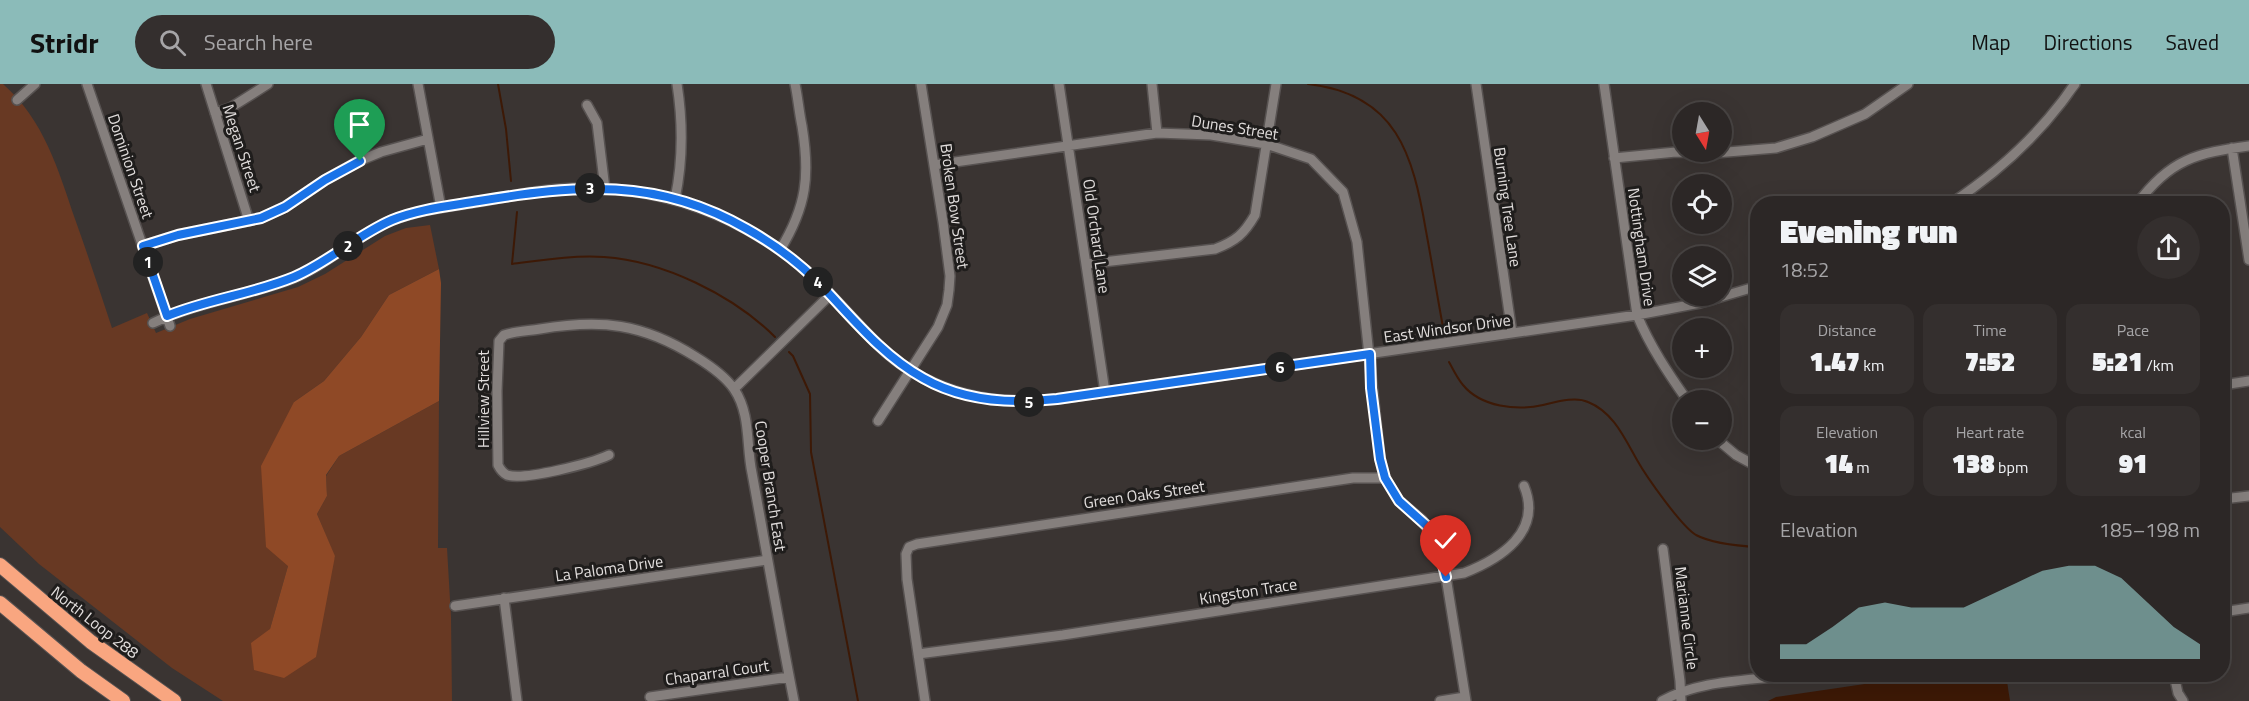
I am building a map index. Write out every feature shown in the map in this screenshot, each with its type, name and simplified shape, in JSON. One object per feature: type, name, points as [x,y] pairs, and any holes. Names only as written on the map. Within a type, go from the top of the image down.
[{"type":"highway","name":"North Loop 288","points":[[0,565],[92,642],[174,701]]},
{"type":"highway","points":[[0,603],[81,671],[123,701]]},
{"type":"street","points":[[17,100],[34,84]]},
{"type":"street","name":"Dominion Street","points":[[87,84],[168,321]]},
{"type":"street","name":"Megan Street","points":[[206,84],[249,221]]},
{"type":"street","points":[[215,113],[230,108],[268,84]]},
{"type":"street","points":[[418,84],[441,208]]},
{"type":"street","points":[[675,199],[680,170],[682,127],[677,84]]},
{"type":"street","points":[[780,250],[798,217],[807,179],[804,140],[795,84]]},
{"type":"street","name":"Broken Bow Street","points":[[878,421],[938,327],[947,305],[949,290],[950,276],[921,84]]},
{"type":"street","name":"Old Orchard Lane","points":[[1059,84],[1105,392]]},
{"type":"street","points":[[1152,84],[1157,133]]},
{"type":"street","points":[[1086,264],[1215,249],[1231,243],[1245,232],[1255,215],[1276,84]]},
{"type":"street","name":"Burning Tree Lane","points":[[1476,84],[1512,333]]},
{"type":"street","name":"Nottingham Drive","points":[[1604,84],[1637,315],[1646,336],[1680,390]]},
{"type":"street","points":[[1614,158],[1676,152],[1715,153],[1776,148],[1812,137],[1865,114],[1908,84]]},
{"type":"street","points":[[1961,196],[1986,178],[2024,144],[2061,104],[2075,84]]},
{"type":"street","points":[[587,105],[597,123],[605,189]]},
{"type":"street","name":"Dunes Street","points":[[934,165],[1157,133],[1210,135],[1266,144],[1311,159],[1343,192],[1357,243],[1380,459],[1385,478],[1399,501],[1427,526],[1438,545],[1446,577],[1465,699]]},
{"type":"street","points":[[143,246],[178,235],[249,221],[285,207],[325,180],[360,161],[381,152],[428,139]]},
{"type":"street","points":[[2143,196],[2150,187],[2176,165],[2197,155],[2249,146]]},
{"type":"street","points":[[2232,148],[2249,260]]},
{"type":"street","name":"East Windsor Drive","points":[[153,323],[168,321],[291,279],[324,262],[388,222],[409,214],[552,190],[636,190],[675,199],[716,213],[746,228],[800,266],[878,344],[911,371],[948,389],[1007,402],[1041,401],[1637,315],[1700,303],[1750,288]]},
{"type":"street","points":[[734,389],[830,295]]},
{"type":"street","name":"Cooper Branch East","points":[[499,341],[513,332],[561,324],[593,322],[621,326],[651,334],[676,345],[709,366],[734,389],[748,429],[751,469],[794,701]]},
{"type":"street","name":"Hillview Street","points":[[499,341],[498,465],[502,472],[509,476],[520,476],[574,468],[609,455]]},
{"type":"street","points":[[2230,384],[2249,381]]},
{"type":"street","points":[[1731,450],[1750,462]]},
{"type":"street","name":"Green Oaks Street","points":[[918,654],[907,579],[906,554],[909,547],[1123,511],[1353,478],[1385,478]]},
{"type":"street","name":"Kingston Trace","points":[[918,654],[1063,635],[1446,577],[1478,569],[1497,558],[1516,540],[1527,520],[1528,496],[1524,486]]},
{"type":"street","points":[[2230,498],[2249,496]]},
{"type":"street","name":"Marianne Circle","points":[[1663,549],[1681,697]]},
{"type":"street","name":"La Paloma Drive","points":[[455,606],[767,560]]},
{"type":"street","points":[[504,598],[517,701]]},
{"type":"street","points":[[2230,611],[2249,608]]},
{"type":"street","points":[[918,654],[925,701]]},
{"type":"street","name":"Chaparral Court","points":[[650,697],[789,677]]},
{"type":"street","points":[[1662,701],[1681,697],[1701,687],[1750,680]]},
{"type":"street","points":[[2176,682],[2183,701]]},
{"type":"street","points":[[1440,701],[1465,699]]},
{"type":"shaded area","points":[[0,84],[3,84],[17,98],[29,113],[48,146],[112,328],[147,313],[156,333],[190,319],[298,287],[325,274],[385,236],[406,228],[430,225],[439,269],[389,295],[361,337],[324,381],[294,402],[288,566],[270,629],[254,670],[335,557],[317,514],[327,496],[326,476],[339,456],[439,401],[438,548],[447,548],[452,701],[223,701],[172,668],[39,564],[0,527]]},
{"type":"shaded area","points":[[439,269],[441,283],[439,401],[339,456],[326,475],[327,496],[317,514],[335,556],[316,657],[284,678],[254,670],[251,643],[270,629],[288,566],[266,547],[261,466],[294,402],[324,381],[361,337],[389,295]]},
{"type":"shaded area","points":[[1878,682],[2007,682],[2010,701],[1768,701],[1776,697]]},
{"type":"waterway","points":[[498,84],[506,129],[511,181]]},
{"type":"waterway","points":[[1308,84],[1338,90],[1362,100],[1381,115],[1396,133],[1415,177],[1443,327]]},
{"type":"waterway","points":[[517,212],[512,264],[558,258],[604,257],[650,265],[718,294],[739,307],[775,337]]},
{"type":"waterway","points":[[789,352],[810,394],[811,452],[858,701]]},
{"type":"waterway","points":[[1449,362],[1463,385],[1489,403],[1522,408],[1566,400],[1583,400],[1597,406],[1617,426],[1656,488],[1673,512],[1690,530],[1710,541],[1750,546]]},
{"type":"route","points":[[360,161],[325,180],[285,207],[261,218],[178,235],[143,246],[167,316],[291,279],[324,262],[378,227],[409,214],[531,192],[586,188],[636,190],[716,213],[746,228],[780,250],[816,280],[897,361],[924,379],[948,389],[981,398],[1014,402],[1041,401],[1370,354],[1371,388],[1380,459],[1385,478],[1399,501],[1427,526],[1438,545],[1446,577]]}]
